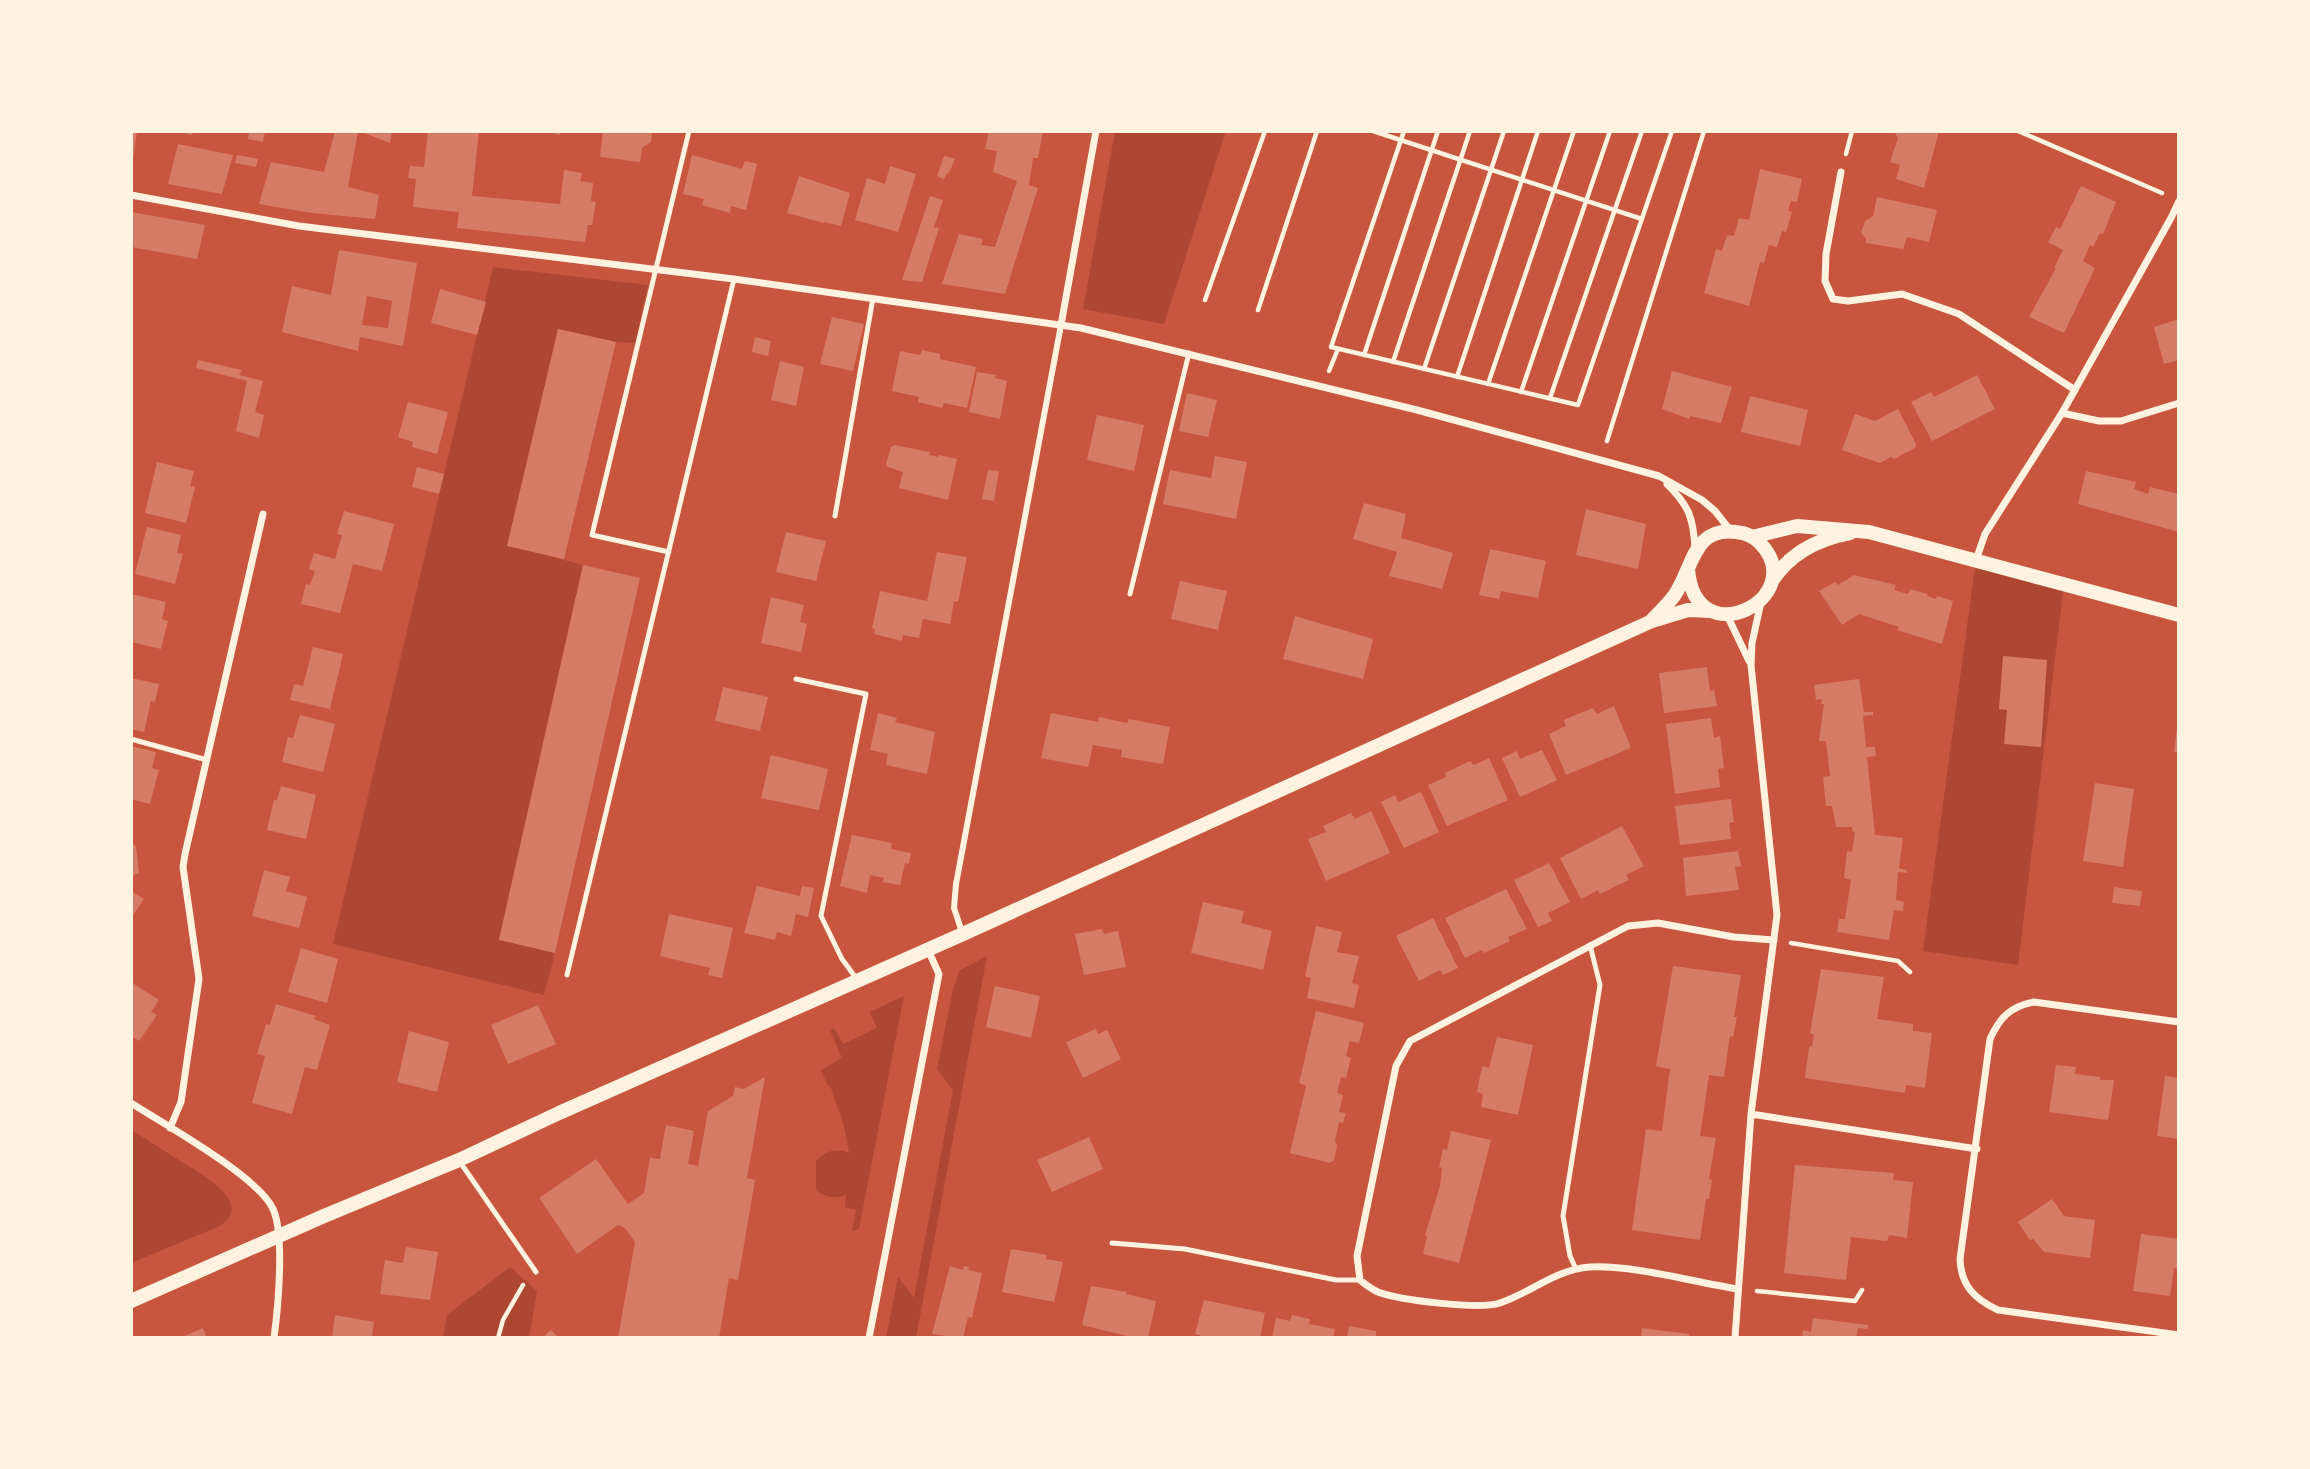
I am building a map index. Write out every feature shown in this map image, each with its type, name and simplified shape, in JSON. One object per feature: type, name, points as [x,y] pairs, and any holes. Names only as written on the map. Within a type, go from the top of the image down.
[{"type":"main road","points":[[1752,537],[1797,526],[1861,531],[2179,615]]},
{"type":"main road","points":[[1651,621],[1675,595],[1696,549],[1705,539],[1717,533],[1730,531],[1752,537],[1760,543],[1770,561],[1771,582]]},
{"type":"main road","points":[[131,1301],[459,1160],[1651,621],[1700,609],[1727,615],[1739,614],[1761,602],[1786,561],[1797,553],[1829,538],[1861,531]]},
{"type":"main road","points":[[1688,569],[1693,594],[1711,611]]},
{"type":"street","points":[[963,934],[954,908],[992,684],[1096,131]]},
{"type":"street","points":[[1841,172],[1826,254],[1825,281],[1833,299],[1848,301],[1902,294],[1959,314],[2075,390]]},
{"type":"street","points":[[131,195],[299,226],[734,279],[1061,325],[1189,353],[1429,413],[1659,476],[1702,500],[1730,531]]},
{"type":"street","points":[[1976,560],[1985,534],[2062,413],[2179,201]]},
{"type":"street","points":[[2062,413],[2099,421],[2120,421],[2179,403]]},
{"type":"street","points":[[1659,476],[1678,495],[1690,513],[1695,527],[1696,549]]},
{"type":"street","points":[[170,1128],[181,1102],[199,979],[183,867],[263,514]]},
{"type":"street","points":[[1735,1338],[1751,1114],[1777,915],[1751,665],[1752,643],[1761,602]]},
{"type":"street","points":[[1727,615],[1751,665]]},
{"type":"street","points":[[1738,1289],[1623,1269],[1590,1267],[1576,1269],[1499,1303],[1478,1306],[1379,1292],[1360,1280],[1357,1256],[1396,1066],[1402,1052],[1419,1034],[1628,926],[1644,923],[1774,940]]},
{"type":"street","points":[[869,1338],[939,974],[928,950]]},
{"type":"street","points":[[2179,1021],[2047,1002],[2034,1002],[2013,1008],[2003,1016],[1990,1039],[1960,1259],[1965,1283],[1979,1300],[1998,1310],[2179,1335]]},
{"type":"street","points":[[131,1103],[252,1181],[273,1209],[278,1238],[279,1291],[274,1338]]},
{"type":"street","points":[[1751,1114],[1977,1149]]},
{"type":"lane","points":[[669,552],[592,535],[689,131]]},
{"type":"lane","points":[[567,975],[734,279]]},
{"type":"lane","points":[[835,516],[873,298]]},
{"type":"lane","points":[[1130,594],[1189,353]]},
{"type":"lane","points":[[796,679],[866,694],[821,916],[842,959],[858,981]]},
{"type":"lane","points":[[131,739],[207,760]]},
{"type":"lane","points":[[1576,1269],[1570,1256],[1563,1216],[1600,985],[1590,945]]},
{"type":"lane","points":[[459,1160],[536,1272]]},
{"type":"lane","points":[[1112,1243],[1185,1249],[1336,1280],[1360,1280]]},
{"type":"path","points":[[1205,300],[1265,131]]},
{"type":"path","points":[[1258,310],[1317,131]]},
{"type":"path","points":[[1373,131],[1642,219]]},
{"type":"path","points":[[1404,131],[1331,347],[1578,405],[1672,131]]},
{"type":"path","points":[[1364,355],[1438,131]]},
{"type":"path","points":[[1393,362],[1470,131]]},
{"type":"path","points":[[1424,369],[1504,131]]},
{"type":"path","points":[[1457,377],[1538,131]]},
{"type":"path","points":[[1488,384],[1574,131]]},
{"type":"path","points":[[1521,392],[1610,131]]},
{"type":"path","points":[[1550,398],[1642,131]]},
{"type":"path","points":[[1601,460],[1704,131]]},
{"type":"path","points":[[2018,131],[2166,195]]},
{"type":"path","points":[[1774,940],[1898,961],[1910,972]]},
{"type":"path","points":[[498,1338],[512,1301],[536,1272]]},
{"type":"path","points":[[1738,1289],[1855,1301],[1862,1290]]},
{"type":"shaded area","points":[[1115,131],[1226,131],[1164,324],[1083,309]]},
{"type":"shaded area","points":[[493,267],[648,285],[635,343],[616,342],[558,329],[508,545],[583,565],[499,939],[555,953],[544,995],[333,944]]},
{"type":"shaded area","points":[[1976,560],[2064,584],[2018,965],[1923,951]]},
{"type":"shaded area","points":[[987,956],[916,1338],[886,1338],[898,1277],[914,1298],[953,1090],[937,1069],[953,989],[960,970]]},
{"type":"shaded area","points":[[904,996],[859,1229],[852,1231],[856,1210],[845,1207],[846,1194],[831,1197],[816,1190],[816,1161],[831,1151],[849,1153],[844,1126],[831,1088],[821,1070],[842,1058],[830,1030],[834,1028],[843,1044],[877,1028],[870,1012]]},
{"type":"shaded area","points":[[131,1130],[209,1179],[228,1197],[232,1207],[230,1217],[220,1226],[131,1263]]},
{"type":"shaded area","points":[[510,1267],[537,1291],[529,1338],[443,1338],[447,1315]]},
{"type":"building","points":[[131,131],[137,131],[133,159],[131,159]]},
{"type":"building","points":[[175,131],[193,131],[192,135]]},
{"type":"building","points":[[249,131],[265,131],[263,142],[248,139]]},
{"type":"building","points":[[335,131],[358,131],[348,187],[379,195],[375,219],[312,213],[259,204],[271,162],[324,172]]},
{"type":"building","points":[[359,131],[392,131],[390,143]]},
{"type":"building","points":[[428,131],[479,131],[472,196],[560,204],[564,170],[582,173],[580,181],[593,183],[591,201],[596,202],[592,225],[588,225],[585,242],[457,228],[459,212],[413,207],[416,179],[408,178],[410,166],[424,167]]},
{"type":"building","points":[[543,131],[560,131],[560,135]]},
{"type":"building","points":[[603,131],[652,131],[651,142],[642,148],[640,162],[600,157]]},
{"type":"building","points":[[989,131],[1043,131],[1038,158],[1033,158],[1029,185],[1038,188],[1005,294],[942,284],[959,234],[983,239],[981,245],[995,247],[1017,181],[993,172],[997,151],[985,149]]},
{"type":"building","points":[[1894,131],[1939,131],[1924,188],[1896,179],[1900,165],[1890,162],[1898,138]]},
{"type":"building","points":[[178,144],[233,155],[222,194],[168,184]]},
{"type":"building","points":[[237,155],[258,159],[256,167],[235,163]]},
{"type":"building","points":[[692,155],[742,169],[745,161],[757,164],[746,210],[731,206],[730,213],[702,205],[704,199],[683,194]]},
{"type":"building","points":[[944,156],[955,159],[944,179],[937,176]]},
{"type":"building","points":[[890,166],[916,174],[898,232],[855,220],[867,178],[885,184]]},
{"type":"building","points":[[1760,169],[1802,179],[1797,202],[1791,201],[1788,211],[1792,212],[1786,232],[1782,231],[1777,247],[1769,245],[1764,263],[1760,262],[1749,306],[1704,293],[1716,249],[1722,251],[1727,235],[1734,236],[1739,218],[1749,220]]},
{"type":"building","points":[[799,176],[850,193],[841,226],[787,213]]},
{"type":"building","points":[[2081,186],[2116,202],[2103,234],[2100,233],[2093,247],[2090,245],[2083,261],[2095,268],[2064,333],[2029,317],[2063,250],[2048,242],[2056,227],[2060,229]]},
{"type":"building","points":[[930,196],[943,200],[934,227],[939,228],[922,282],[902,280]]},
{"type":"building","points":[[1877,197],[1937,210],[1929,242],[1907,237],[1903,249],[1866,243],[1861,233],[1865,221],[1873,216]]},
{"type":"building","points":[[131,212],[205,225],[197,259],[131,247]]},
{"type":"building","points":[[339,250],[417,263],[403,346],[360,337],[358,351],[282,332],[292,286],[331,295]],"holes":[[[367,296],[392,301],[388,328],[362,325]]]},
{"type":"building","points":[[440,289],[486,302],[477,335],[431,323]]},
{"type":"building","points":[[832,317],[864,324],[853,371],[820,364]]},
{"type":"building","points":[[2179,319],[2179,360],[2164,364],[2154,327]]},
{"type":"building","points":[[558,329],[616,342],[564,559],[507,546]]},
{"type":"building","points":[[755,337],[771,341],[768,356],[752,352]]},
{"type":"building","points":[[922,350],[940,354],[940,359],[976,367],[967,408],[944,403],[942,408],[918,402],[919,397],[892,391],[900,351],[920,355]]},
{"type":"building","points":[[198,360],[242,370],[239,375],[263,381],[255,412],[264,415],[259,438],[236,431],[247,381],[196,368]]},
{"type":"building","points":[[780,361],[804,367],[796,406],[771,400]]},
{"type":"building","points":[[1672,371],[1732,387],[1721,423],[1690,416],[1689,419],[1662,409]]},
{"type":"building","points":[[977,372],[996,375],[995,378],[1007,381],[1000,419],[969,412]]},
{"type":"building","points":[[1977,375],[1995,409],[1932,441],[1911,402],[1931,392],[1934,397]]},
{"type":"building","points":[[1187,393],[1217,400],[1208,437],[1179,431]]},
{"type":"building","points":[[1750,396],[1808,410],[1800,446],[1741,432]]},
{"type":"building","points":[[408,402],[448,412],[437,454],[412,447],[413,442],[398,437]]},
{"type":"building","points":[[1898,409],[1916,444],[1915,448],[1880,463],[1842,450],[1855,414],[1875,421]]},
{"type":"building","points":[[1097,415],[1144,425],[1134,471],[1087,460]]},
{"type":"building","points":[[894,445],[930,452],[929,455],[938,457],[957,459],[948,500],[899,488],[903,472],[886,464]]},
{"type":"building","points":[[1215,456],[1247,462],[1236,519],[1163,504],[1170,470],[1211,478]]},
{"type":"building","points":[[157,462],[194,471],[190,486],[195,487],[186,523],[145,513]]},
{"type":"building","points":[[417,467],[444,474],[439,494],[412,487]]},
{"type":"building","points":[[988,470],[999,471],[994,501],[982,499]]},
{"type":"building","points":[[2086,471],[2136,482],[2134,489],[2148,494],[2150,487],[2179,494],[2179,532],[2078,504]]},
{"type":"building","points":[[1364,503],[1406,514],[1401,538],[1453,553],[1442,589],[1389,576],[1397,552],[1353,539]]},
{"type":"building","points":[[1586,509],[1646,524],[1638,569],[1576,555]]},
{"type":"building","points":[[344,511],[394,524],[382,571],[353,564],[340,613],[301,604],[306,584],[310,585],[315,571],[309,569],[314,553],[335,559],[342,535],[337,534]]},
{"type":"building","points":[[147,527],[181,535],[177,553],[183,554],[175,584],[135,574]]},
{"type":"building","points":[[786,532],[826,541],[816,581],[776,572]]},
{"type":"building","points":[[1490,549],[1546,561],[1538,598],[1501,591],[1499,599],[1479,595]]},
{"type":"building","points":[[937,552],[967,557],[958,602],[954,601],[950,624],[923,619],[919,638],[903,635],[902,641],[874,634],[875,629],[872,628],[880,591],[927,601]]},
{"type":"building","points":[[583,565],[640,578],[555,953],[499,940]]},
{"type":"building","points":[[1854,575],[1896,585],[1894,590],[1908,594],[1910,589],[1936,599],[1937,596],[1953,601],[1942,644],[1897,630],[1899,627],[1859,614],[1842,625],[1819,591],[1835,582],[1838,585]]},
{"type":"building","points":[[1180,581],[1227,591],[1218,630],[1171,619]]},
{"type":"building","points":[[131,594],[166,602],[162,619],[168,621],[161,649],[131,642]]},
{"type":"building","points":[[771,597],[804,605],[800,622],[807,624],[801,652],[761,643]]},
{"type":"building","points":[[1295,616],[1373,639],[1363,679],[1283,659]]},
{"type":"building","points":[[313,647],[343,654],[330,709],[290,700],[294,684],[303,686]]},
{"type":"building","points":[[2003,656],[2047,660],[2041,747],[2004,744],[2007,710],[1999,709]]},
{"type":"building","points":[[1707,667],[1710,691],[1714,690],[1717,706],[1664,713],[1659,673]]},
{"type":"building","points":[[131,678],[159,684],[155,702],[151,701],[144,732],[131,729]]},
{"type":"building","points":[[1859,679],[1864,712],[1873,712],[1873,715],[1863,716],[1866,747],[1875,747],[1876,756],[1867,757],[1875,835],[1903,838],[1899,868],[1907,870],[1907,873],[1898,872],[1896,900],[1904,902],[1903,911],[1894,910],[1889,940],[1837,932],[1839,919],[1845,919],[1851,880],[1844,878],[1847,851],[1852,852],[1855,832],[1852,827],[1836,827],[1832,806],[1826,806],[1823,777],[1830,776],[1826,741],[1819,741],[1824,704],[1821,704],[1822,699],[1816,700],[1814,685]]},
{"type":"building","points":[[723,687],[768,697],[760,731],[715,721]]},
{"type":"building","points":[[1614,706],[1631,748],[1566,775],[1549,734],[1566,726],[1564,720],[1593,708],[1597,714]]},
{"type":"building","points":[[878,713],[897,718],[895,722],[935,732],[927,774],[886,765],[888,754],[870,750]]},
{"type":"building","points":[[1051,713],[1098,722],[1099,717],[1127,723],[1129,719],[1170,727],[1163,764],[1121,757],[1122,750],[1093,745],[1088,767],[1041,758]]},
{"type":"building","points":[[300,715],[335,724],[323,772],[282,762],[288,737],[293,738]]},
{"type":"building","points":[[1711,718],[1714,738],[1720,736],[1724,768],[1718,769],[1720,787],[1675,794],[1666,724]]},
{"type":"building","points":[[2177,728],[2179,752],[2174,752]]},
{"type":"building","points":[[131,746],[156,752],[152,768],[159,770],[150,804],[131,799]]},
{"type":"building","points":[[1542,750],[1557,780],[1520,797],[1502,758],[1517,751],[1520,759]]},
{"type":"building","points":[[771,755],[828,769],[819,810],[761,798]]},
{"type":"building","points":[[1489,758],[1508,800],[1447,826],[1428,785],[1470,761],[1474,765]]},
{"type":"building","points":[[2095,783],[2134,789],[2123,867],[2083,861]]},
{"type":"building","points":[[281,786],[316,795],[306,839],[267,830],[274,800],[277,800]]},
{"type":"building","points":[[1421,792],[1439,832],[1404,848],[1381,802],[1395,795],[1398,802]]},
{"type":"building","points":[[1731,799],[1734,822],[1729,823],[1731,839],[1680,845],[1675,806]]},
{"type":"building","points":[[1371,811],[1390,853],[1326,881],[1308,839],[1326,832],[1323,826],[1351,813],[1355,819]]},
{"type":"building","points":[[1622,826],[1644,866],[1626,875],[1629,880],[1600,894],[1598,890],[1581,899],[1560,858]]},
{"type":"building","points":[[852,835],[892,843],[891,849],[911,853],[909,864],[905,863],[900,885],[883,882],[884,878],[870,875],[867,893],[840,886]]},
{"type":"building","points":[[131,843],[136,846],[139,873],[131,878]]},
{"type":"building","points":[[1738,851],[1741,866],[1735,867],[1739,890],[1686,896],[1683,858]]},
{"type":"building","points":[[1549,863],[1570,902],[1548,913],[1552,921],[1538,927],[1514,880]]},
{"type":"building","points":[[264,870],[290,877],[286,891],[307,897],[299,928],[252,916]]},
{"type":"building","points":[[757,886],[800,896],[802,886],[814,888],[808,917],[796,914],[791,936],[777,932],[775,940],[744,933]]},
{"type":"building","points":[[2114,887],[2142,891],[2140,906],[2112,903]]},
{"type":"building","points":[[1506,889],[1527,929],[1508,937],[1510,941],[1465,958],[1445,918]]},
{"type":"building","points":[[131,891],[144,899],[133,915],[131,913]]},
{"type":"building","points":[[1203,902],[1244,911],[1241,923],[1272,931],[1263,970],[1191,953]]},
{"type":"building","points":[[669,914],[733,928],[722,978],[708,975],[710,968],[660,956]]},
{"type":"building","points":[[1433,918],[1458,968],[1443,975],[1440,970],[1419,981],[1396,936]]},
{"type":"building","points":[[1316,926],[1342,932],[1337,952],[1359,956],[1352,983],[1359,985],[1354,1008],[1307,998],[1311,978],[1305,976]]},
{"type":"building","points":[[1102,929],[1104,934],[1118,931],[1126,967],[1084,975],[1075,934]]},
{"type":"building","points":[[301,948],[338,959],[327,1003],[288,992]]},
{"type":"building","points":[[1673,966],[1741,975],[1734,1017],[1737,1017],[1733,1037],[1730,1036],[1724,1077],[1709,1075],[1700,1136],[1716,1138],[1709,1179],[1712,1180],[1709,1199],[1706,1199],[1700,1240],[1632,1230],[1646,1129],[1662,1131],[1670,1069],[1656,1066]]},
{"type":"building","points":[[1821,969],[1884,977],[1877,1019],[1913,1024],[1913,1031],[1932,1033],[1925,1088],[1906,1085],[1905,1093],[1805,1078],[1809,1047],[1812,1046],[1814,1035],[1810,1033]]},
{"type":"building","points":[[131,982],[159,1000],[151,1012],[157,1015],[139,1041],[131,1036]]},
{"type":"building","points":[[995,986],[1040,996],[1031,1038],[986,1027]]},
{"type":"building","points":[[276,1004],[316,1016],[314,1019],[330,1025],[317,1070],[305,1067],[292,1114],[252,1103],[265,1056],[257,1054],[266,1024],[270,1025]]},
{"type":"building","points":[[538,1005],[556,1044],[508,1064],[491,1025]]},
{"type":"building","points":[[1316,1011],[1364,1023],[1359,1043],[1350,1041],[1346,1056],[1351,1058],[1346,1078],[1341,1077],[1337,1093],[1343,1095],[1339,1112],[1346,1113],[1343,1123],[1339,1122],[1334,1160],[1330,1163],[1290,1153],[1306,1086],[1299,1083]]},
{"type":"building","points":[[1096,1029],[1098,1034],[1107,1030],[1121,1059],[1083,1078],[1066,1042]]},
{"type":"building","points":[[409,1031],[449,1042],[437,1092],[397,1082]]},
{"type":"building","points":[[1497,1037],[1533,1045],[1518,1115],[1481,1107],[1483,1094],[1477,1092],[1480,1076],[1483,1066],[1489,1068]]},
{"type":"building","points":[[2056,1065],[2076,1067],[2075,1074],[2100,1077],[2100,1080],[2114,1080],[2108,1120],[2049,1112]]},
{"type":"building","points":[[2165,1076],[2179,1078],[2179,1139],[2157,1136]]},
{"type":"building","points":[[765,1077],[747,1178],[755,1180],[738,1280],[729,1278],[719,1338],[618,1338],[635,1242],[625,1228],[618,1225],[577,1254],[539,1198],[596,1159],[628,1204],[644,1193],[650,1158],[660,1159],[666,1125],[694,1131],[688,1164],[698,1166],[708,1111],[733,1096],[735,1087],[744,1089]]},
{"type":"building","points":[[1451,1131],[1491,1140],[1459,1263],[1423,1254],[1425,1235],[1440,1186],[1442,1168],[1439,1167],[1443,1149],[1447,1150]]},
{"type":"building","points":[[1089,1137],[1103,1169],[1052,1192],[1037,1160]]},
{"type":"building","points":[[1795,1165],[1894,1173],[1893,1180],[1913,1182],[1907,1238],[1889,1235],[1887,1241],[1851,1237],[1846,1280],[1784,1273]]},
{"type":"building","points":[[2052,1199],[2064,1216],[2095,1220],[2090,1258],[2044,1252],[2033,1239],[2030,1240],[2018,1222]]},
{"type":"building","points":[[2141,1234],[2179,1239],[2179,1269],[2174,1268],[2170,1296],[2133,1291]]},
{"type":"building","points":[[406,1247],[438,1252],[430,1300],[380,1294],[385,1260],[403,1263]]},
{"type":"building","points":[[1011,1249],[1047,1255],[1046,1259],[1063,1262],[1054,1302],[1002,1292]]},
{"type":"building","points":[[950,1266],[963,1270],[964,1266],[969,1267],[968,1270],[982,1273],[972,1318],[968,1317],[963,1338],[932,1334]]},
{"type":"building","points":[[1091,1286],[1127,1292],[1126,1294],[1156,1301],[1148,1338],[1135,1338],[1082,1325]]},
{"type":"building","points":[[1204,1300],[1265,1313],[1260,1338],[1209,1338],[1195,1334]]},
{"type":"building","points":[[335,1315],[374,1322],[372,1338],[332,1338]]},
{"type":"building","points":[[1292,1315],[1310,1319],[1309,1324],[1335,1329],[1333,1338],[1272,1338],[1276,1318],[1290,1321]]},
{"type":"building","points":[[1813,1318],[1868,1325],[1868,1329],[1858,1328],[1856,1338],[1802,1338],[1803,1330],[1811,1332]]},
{"type":"building","points":[[1349,1326],[1376,1331],[1376,1338],[1347,1338]]},
{"type":"building","points":[[203,1328],[207,1338],[180,1338]]},
{"type":"building","points":[[1642,1328],[1689,1334],[1689,1338],[1641,1338]]},
{"type":"building","points":[[551,1330],[559,1338],[542,1338]]}]
